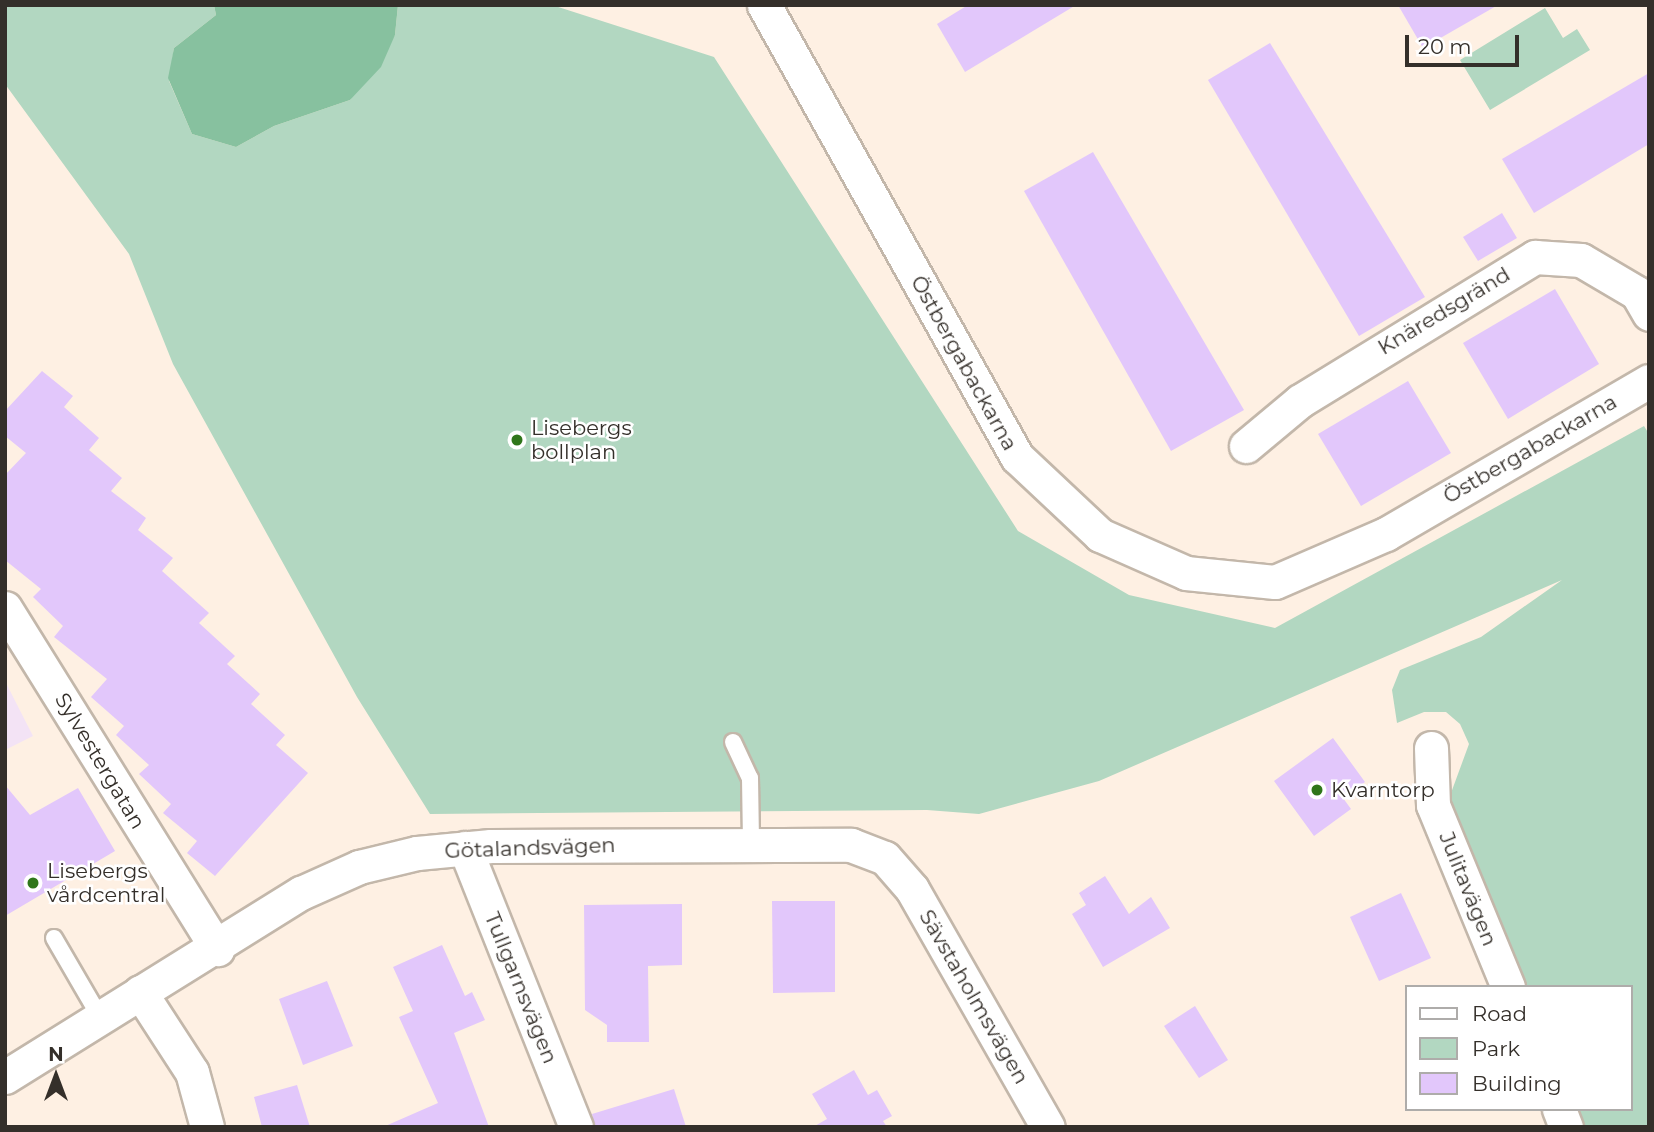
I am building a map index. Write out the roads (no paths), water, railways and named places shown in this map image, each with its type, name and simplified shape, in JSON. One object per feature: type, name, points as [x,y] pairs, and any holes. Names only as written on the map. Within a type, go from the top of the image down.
[{"type":"street","name":"Östbergabackarna","points":[[764,5],[1017,457],[1100,535],[1186,573],[1275,582],[1386,534],[1649,381]]},
{"type":"street","name":"Knäredsgränd","points":[[1245,446],[1311,394],[1535,257],[1581,260],[1637,293],[1649,314]]},
{"type":"street","name":"Sylvestergatan","points":[[5,608],[217,950]]},
{"type":"street","name":"Julitavägen","points":[[1432,748],[1433,805],[1507,985]]},
{"type":"street","name":"Götalandsvägen","points":[[5,1077],[140,992],[217,950],[301,893],[359,867],[466,848],[851,845],[885,859],[896,871]]},
{"type":"street","name":"Tullgarnsvägen","points":[[466,848],[576,1127]]},
{"type":"street","name":"Sävstaholmsvägen","points":[[896,871],[912,889],[1048,1127]]},
{"type":"street","points":[[140,992],[192,1072],[207,1127]]},
{"type":"lane","points":[[733,742],[750,778],[751,845]]},
{"type":"lane","points":[[54,938],[100,1017]]},
{"type":"place","name":"Lisebergs bollplan","points":[[517,440]]},
{"type":"place","name":"Kvarntorp","points":[[1317,790]]},
{"type":"place","name":"Lisebergs vårdcentral","points":[[33,883]]}]
